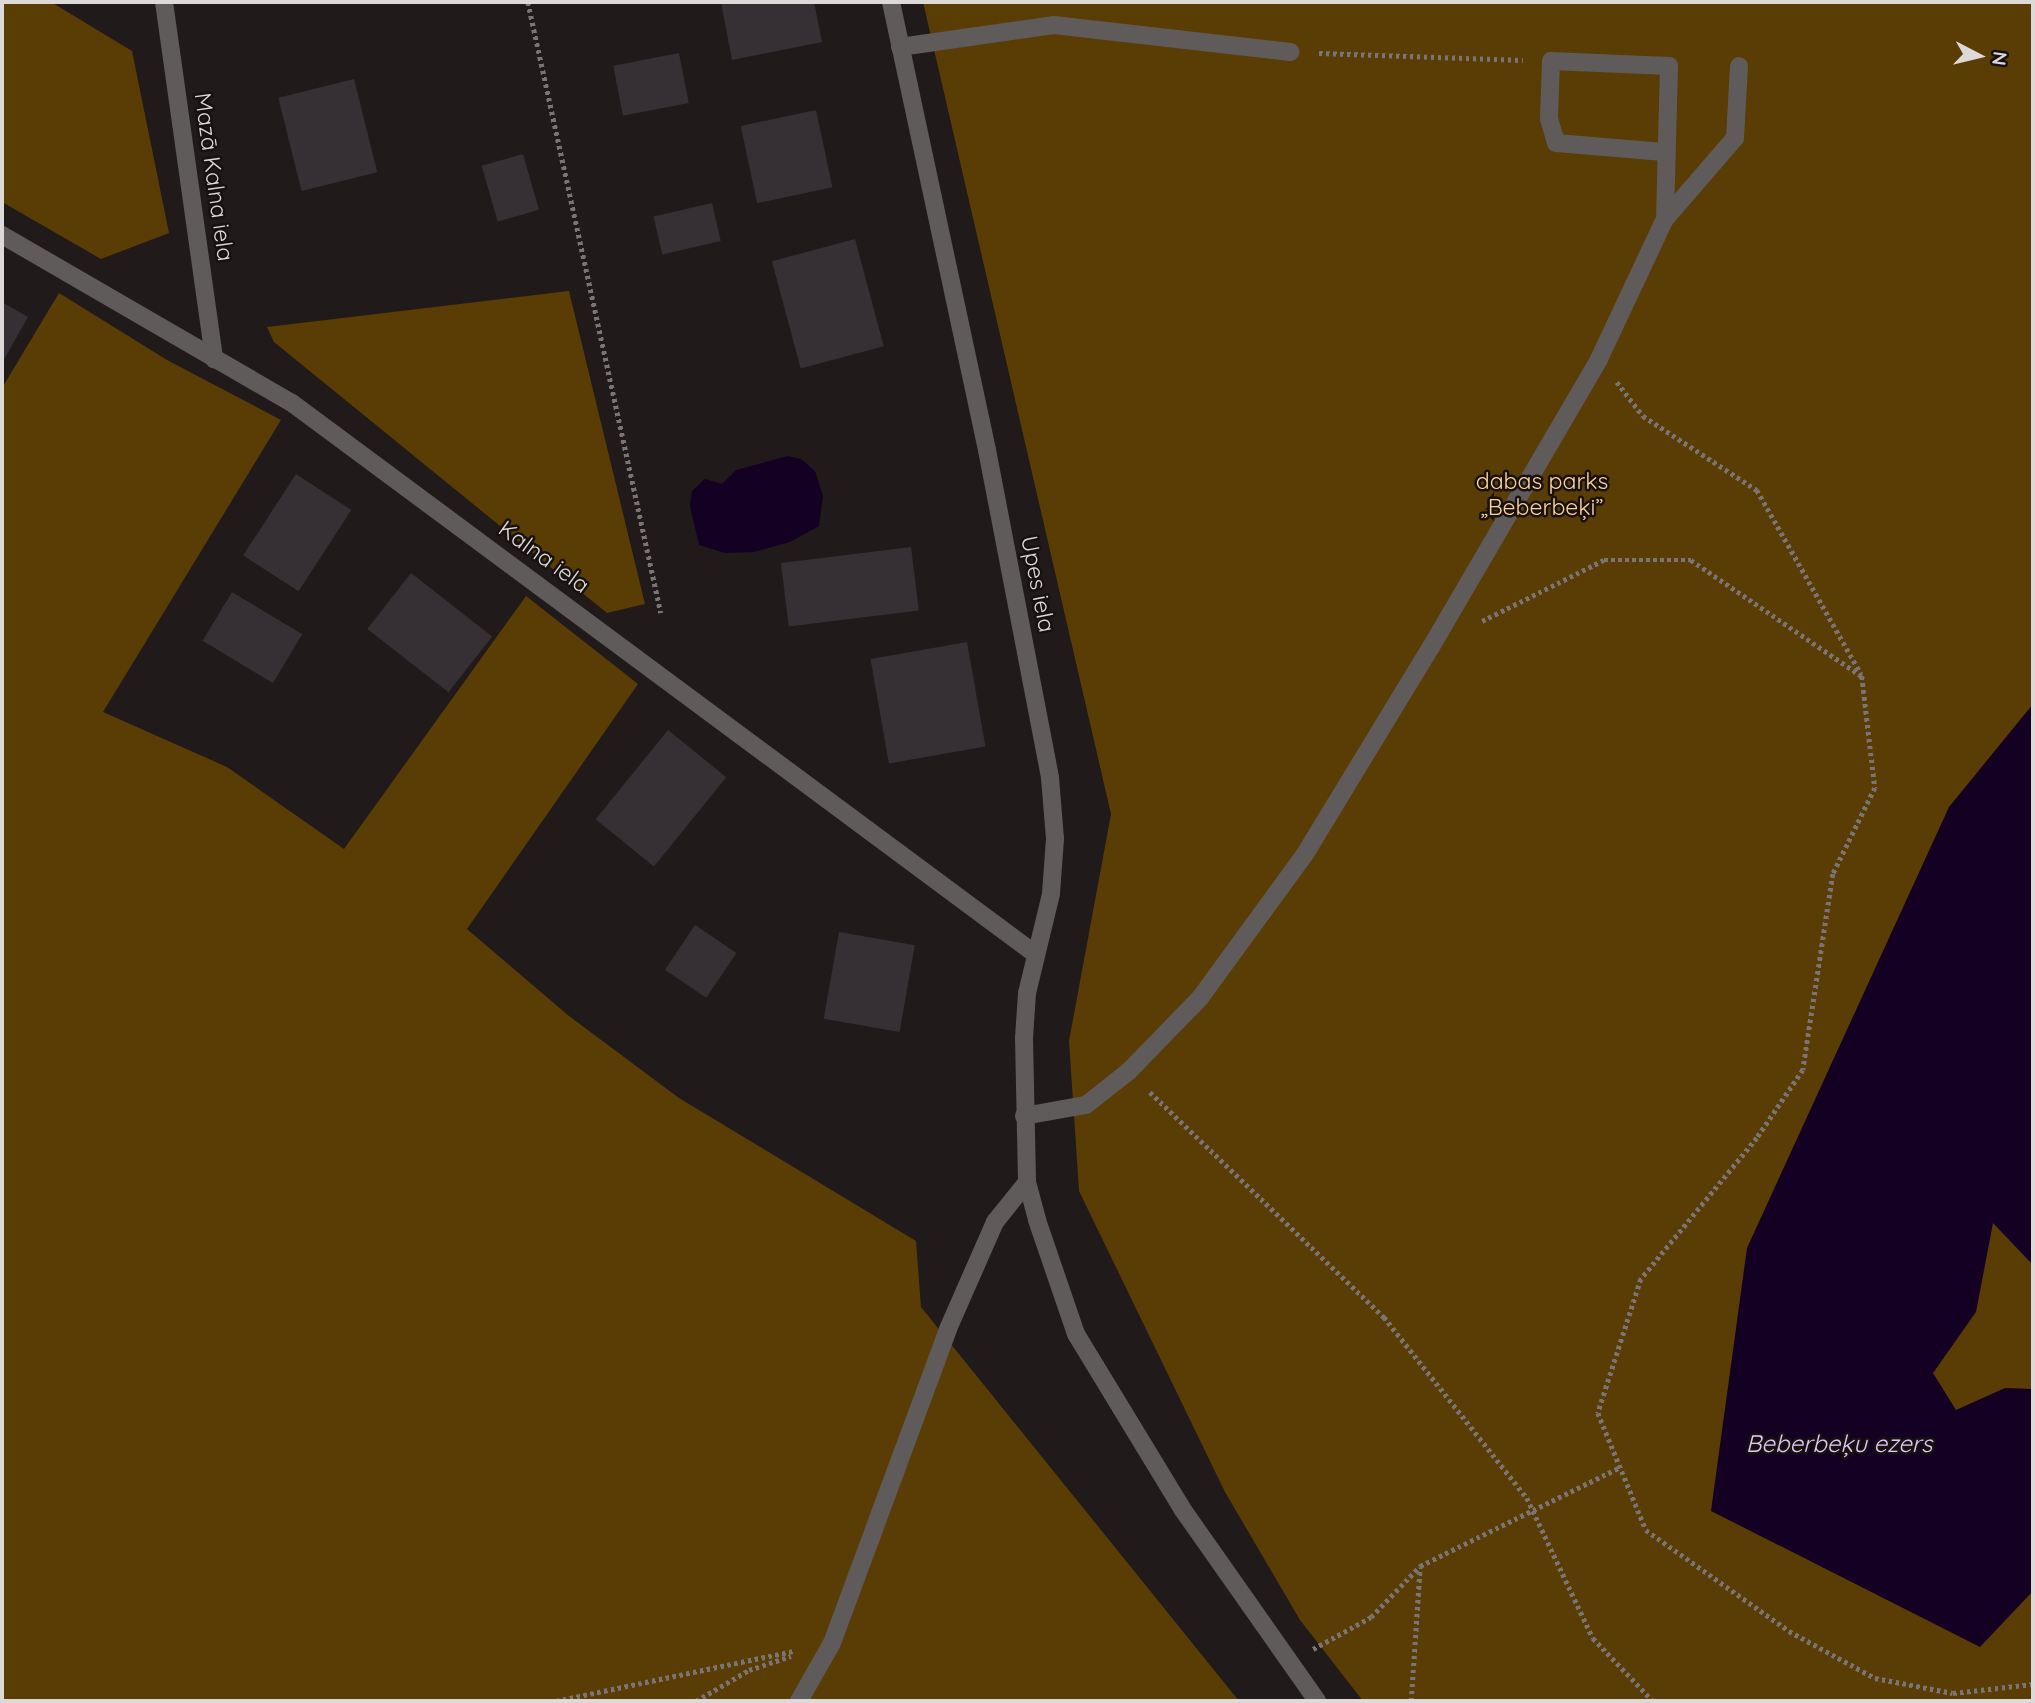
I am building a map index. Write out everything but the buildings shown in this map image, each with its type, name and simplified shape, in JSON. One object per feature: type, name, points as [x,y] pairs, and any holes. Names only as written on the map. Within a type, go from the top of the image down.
[{"type":"street","name":"Mazā Kalna iela","points":[[164,2],[215,360]]},
{"type":"street","name":"Upes iela","points":[[891,2],[988,450],[1050,778],[1055,839],[1051,894],[1034,953],[1024,1038],[1027,1182],[1076,1334],[1183,1510],[1288,1664],[1317,1701]]},
{"type":"street","points":[[900,47],[1054,25],[1290,52]]},
{"type":"street","points":[[1664,152],[1556,143],[1549,118],[1550,61],[1669,66],[1664,152],[1665,219]]},
{"type":"street","points":[[1024,1116],[1086,1105],[1129,1071],[1200,998],[1305,854],[1431,647],[1599,359],[1665,219],[1735,138],[1739,66]]},
{"type":"street","name":"Kalna iela","points":[[2,235],[292,403],[1034,953]]},
{"type":"street","points":[[799,1701],[832,1643],[948,1329],[995,1222],[1027,1182]]},
{"type":"path","points":[[528,2],[661,614]]},
{"type":"path","points":[[1290,52],[1550,61]]},
{"type":"path","points":[[1599,359],[1643,416],[1757,490],[1862,676],[1875,788],[1833,874],[1803,1070],[1757,1138],[1641,1279],[1598,1413],[1646,1530],[1790,1631],[1875,1678],[1953,1693],[2033,1684]]},
{"type":"path","points":[[1431,647],[1604,560],[1690,560],[1862,676]]},
{"type":"path","points":[[1129,1071],[1384,1317],[1533,1510],[1593,1638],[1653,1701]]},
{"type":"path","points":[[1288,1664],[1371,1617],[1420,1566],[1620,1467]]},
{"type":"path","points":[[1411,1701],[1420,1566]]},
{"type":"path","points":[[556,1701],[832,1643]]},
{"type":"path","points":[[696,1701],[749,1670],[832,1643]]},
{"type":"green space","points":[[2,2],[51,2],[132,51],[169,233],[101,259],[2,202]]},
{"type":"green space","name":"dabas parks „Beberbeķi”","points":[[923,2],[2033,2],[2033,1701],[1363,1701],[1300,1620],[1225,1492],[1079,1191],[1069,1041],[1111,814]]},
{"type":"green space","points":[[569,291],[645,604],[607,613],[274,342],[267,327]]},
{"type":"green space","points":[[59,293],[167,360],[281,420],[103,712],[227,767],[344,849],[526,596],[638,684],[467,929],[569,1016],[679,1098],[916,1241],[921,1307],[1239,1701],[2,1701],[2,388]]},
{"type":"water","points":[[788,456],[801,459],[815,471],[823,496],[819,526],[790,542],[754,552],[725,553],[699,545],[690,506],[692,491],[705,479],[722,484],[736,470]]},
{"type":"water","name":"Beberbeķu ezers","points":[[2033,704],[2033,1265],[1993,1223],[1976,1312],[1933,1373],[1956,1410],[2005,1388],[2033,1389],[2033,1591],[1980,1647],[1711,1511],[1747,1248],[1949,807]]}]
